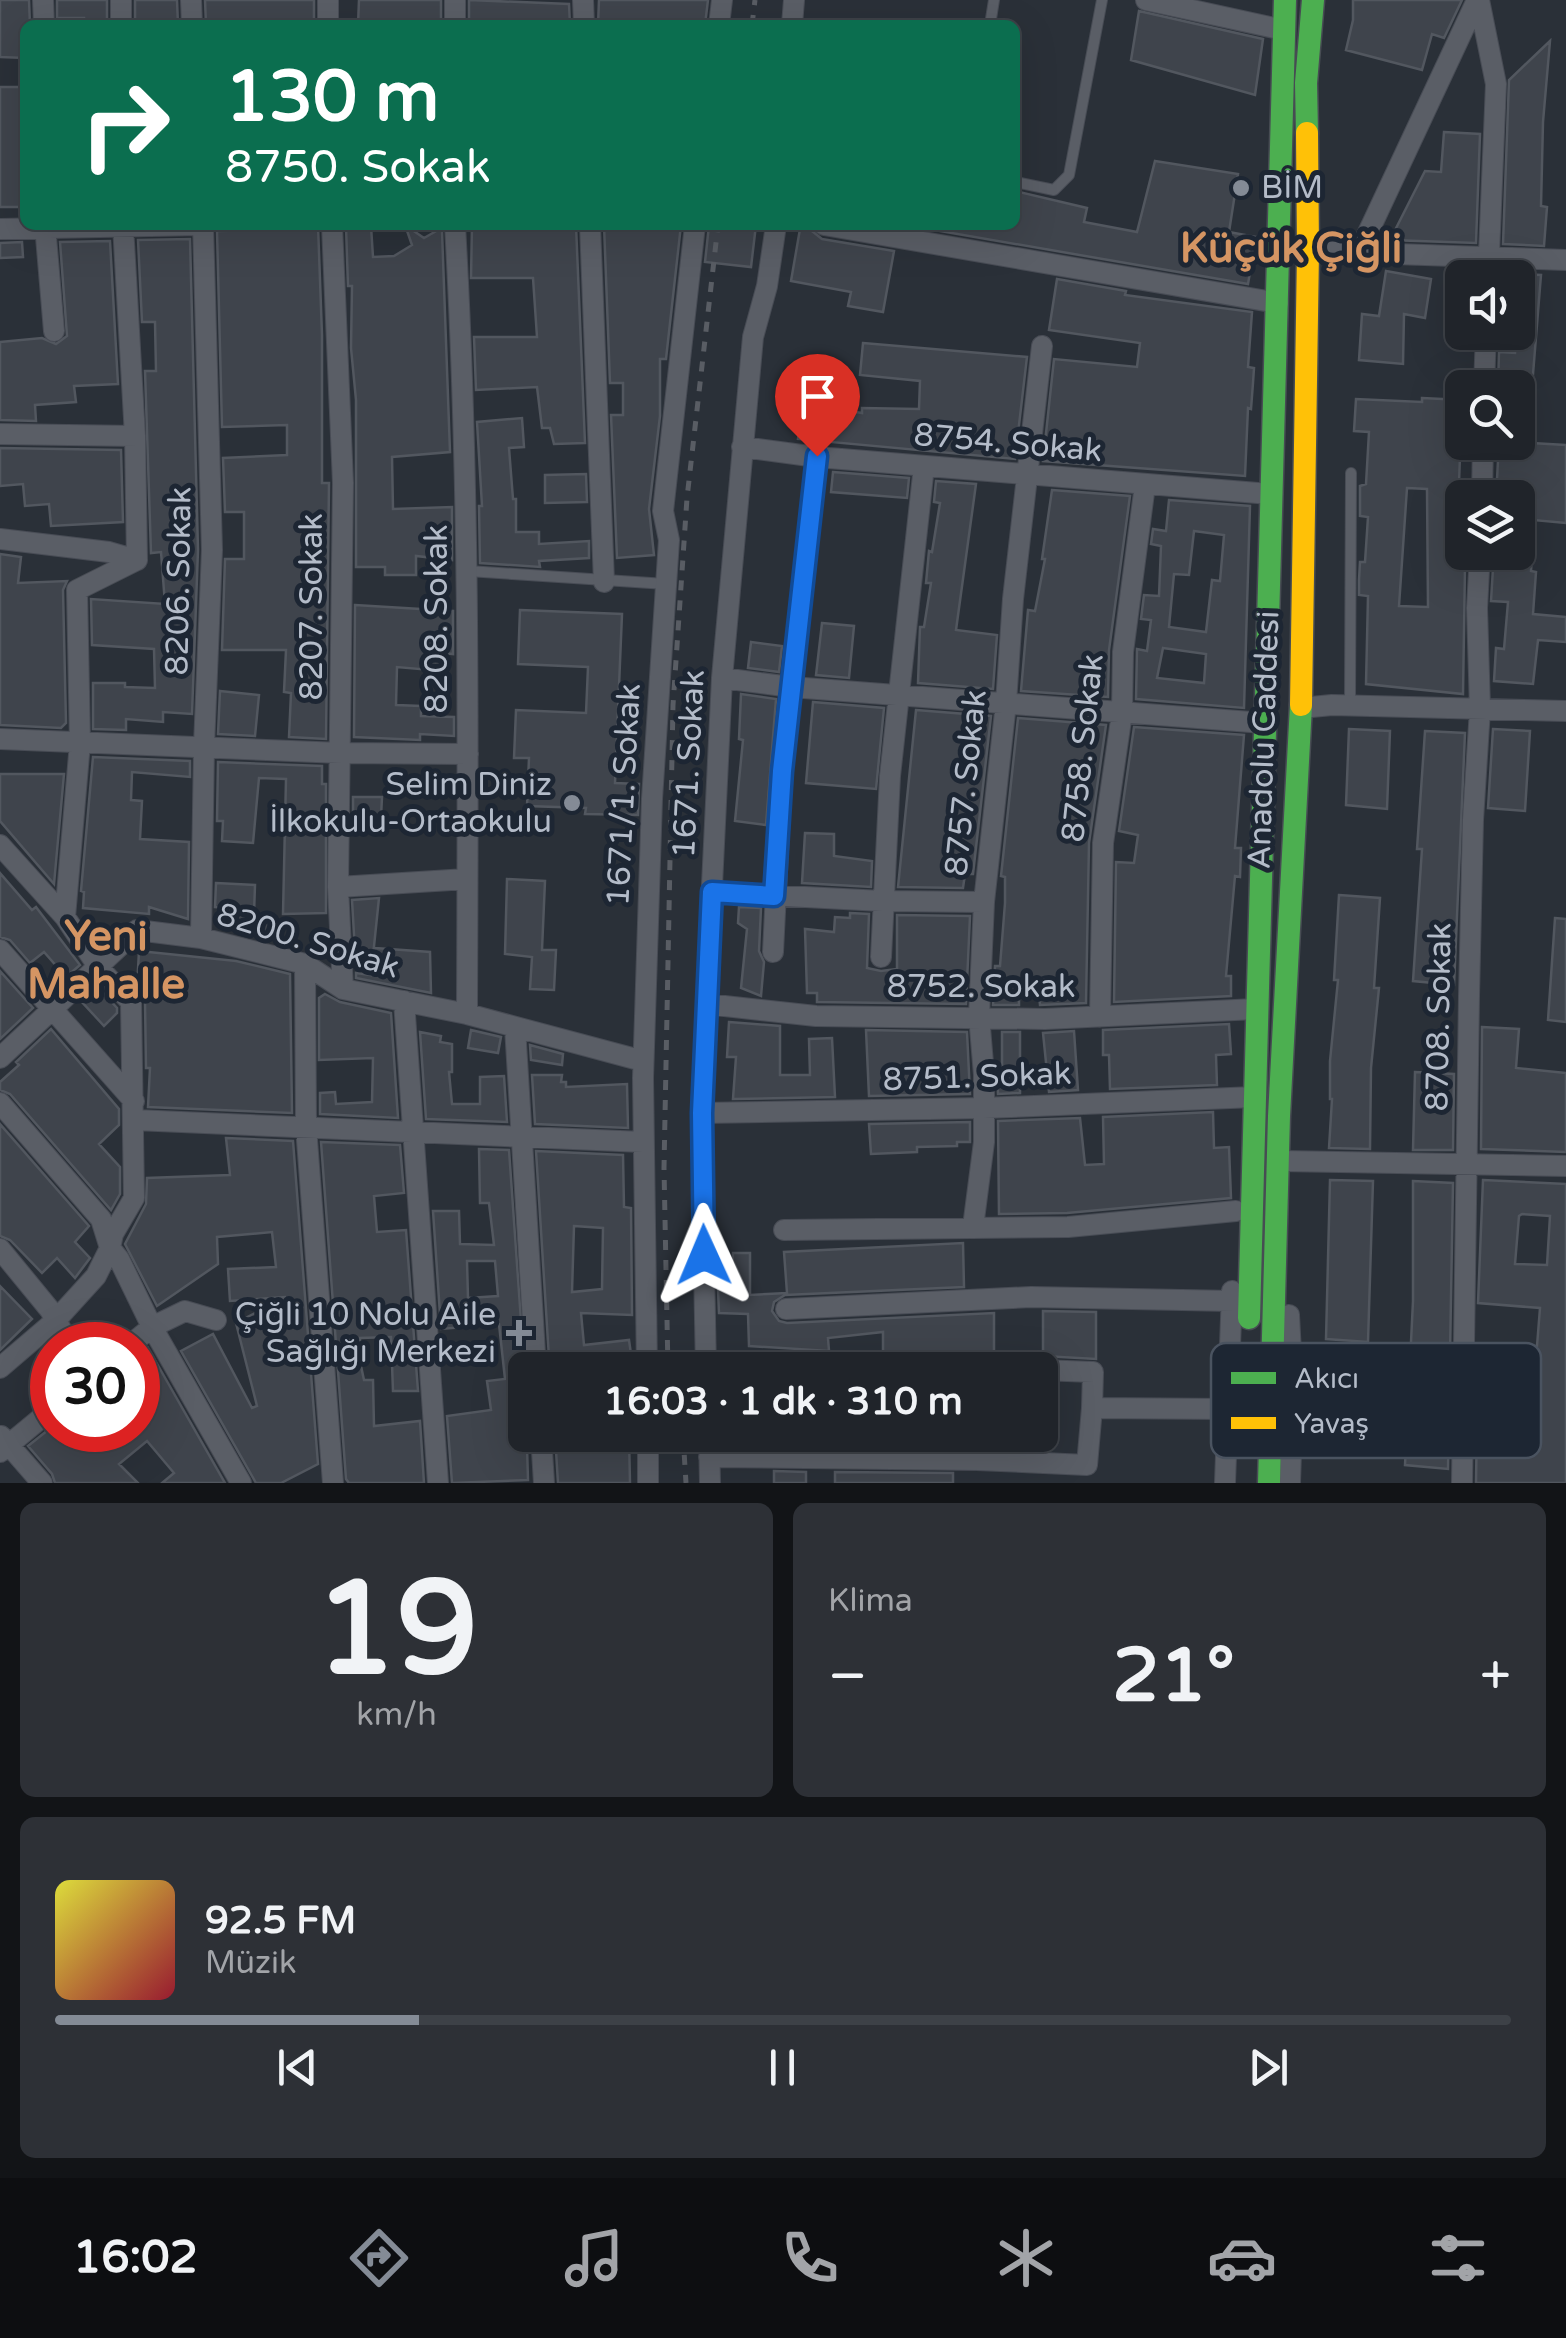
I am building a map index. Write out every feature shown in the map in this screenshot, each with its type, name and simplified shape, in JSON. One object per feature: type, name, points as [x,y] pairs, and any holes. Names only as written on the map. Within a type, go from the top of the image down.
[{"type":"highway","name":"Anadolu Caddesi","points":[[1249,1343],[1285,0]]},
{"type":"highway","name":"Anadolu Caddesi","points":[[1273,1343],[1279,1116],[1301,708],[1308,250],[1306,83],[1314,0]]},
{"type":"highway","name":"Anadolu Caddesi","points":[[1246,1483],[1247,1458]]},
{"type":"highway","name":"Anadolu Caddesi","points":[[1269,1483],[1270,1458]]},
{"type":"street","points":[[1146,0],[1284,30]]},
{"type":"street","points":[[1359,252],[1478,0]]},
{"type":"street","points":[[1478,0],[1496,84],[1489,260]]},
{"type":"street","points":[[46,230],[54,331]]},
{"type":"street","points":[[123,230],[135,436],[136,560]]},
{"type":"street","name":"8206. Sokak","points":[[200,938],[212,550],[202,230]]},
{"type":"street","name":"8207. Sokak","points":[[332,230],[343,482],[338,886],[343,989]]},
{"type":"street","name":"8208. Sokak","points":[[455,230],[464,380],[468,572],[467,1014]]},
{"type":"street","points":[[590,230],[604,582]]},
{"type":"street","name":"1671/1. Sokak","points":[[646,1352],[643,1061],[652,800],[669,540],[663,511],[694,230]]},
{"type":"street","name":"1671. Sokak","points":[[706,1352],[702,1113],[722,678],[753,337],[767,286],[775,230]]},
{"type":"street","points":[[853,230],[1278,304]]},
{"type":"street","points":[[1308,250],[1445,263]]},
{"type":"street","points":[[1535,263],[1566,260]]},
{"type":"street","name":"8757. Sokak","points":[[973,1227],[984,1142],[979,1016],[984,902],[1042,346]]},
{"type":"street","points":[[0,434],[135,436]]},
{"type":"street","name":"8754. Sokak","points":[[742,447],[1270,494]]},
{"type":"street","points":[[773,952],[791,687],[817,456]]},
{"type":"street","points":[[881,956],[890,776],[924,466]]},
{"type":"street","name":"8758. Sokak","points":[[1100,1018],[1103,843],[1122,713],[1122,652],[1145,485]]},
{"type":"street","points":[[0,539],[109,552],[136,560]]},
{"type":"street","points":[[65,918],[80,743],[77,590],[136,560]]},
{"type":"street","name":"8708. Sokak","points":[[1464,1343],[1473,820],[1480,709],[1479,570]]},
{"type":"street","points":[[722,678],[791,687],[1264,723]]},
{"type":"street","points":[[1301,708],[1566,711]]},
{"type":"street","points":[[0,739],[341,753],[468,754]]},
{"type":"street","points":[[0,845],[65,918],[99,968],[131,1002],[134,1110],[134,1198],[113,1234],[96,1276],[56,1320],[0,1368]]},
{"type":"street","points":[[338,886],[468,879]]},
{"type":"street","points":[[712,892],[984,902]]},
{"type":"street","name":"8200. Sokak","points":[[0,1058],[137,930],[200,938],[305,964],[343,989],[467,1014],[643,1061]]},
{"type":"street","points":[[0,950],[134,1110],[306,1127],[644,1142]]},
{"type":"street","points":[[305,964],[306,1127],[333,1483]]},
{"type":"street","points":[[404,1001],[438,1483]]},
{"type":"street","name":"8752. Sokak","points":[[706,1004],[816,1016],[1100,1018],[1256,1010]]},
{"type":"street","points":[[515,1027],[535,1352]]},
{"type":"street","points":[[0,1102],[101,1219],[110,1248],[150,1322]]},
{"type":"street","points":[[1230,1343],[1236,1211],[1254,1106]]},
{"type":"street","name":"8751. Sokak","points":[[702,1113],[1254,1106]]},
{"type":"street","points":[[1279,1116],[1290,1343]]},
{"type":"street","points":[[1281,1161],[1566,1166]]},
{"type":"street","points":[[784,1230],[1068,1226],[1236,1211]]},
{"type":"street","points":[[0,1248],[56,1320]]},
{"type":"street","points":[[786,1309],[1031,1297],[1232,1301]]},
{"type":"street","points":[[160,1323],[185,1311],[216,1320]]},
{"type":"street","points":[[160,1341],[241,1483]]},
{"type":"street","points":[[709,1457],[1087,1466],[1093,1372],[1058,1371]]},
{"type":"street","points":[[1092,1408],[1211,1409]]},
{"type":"street","points":[[30,1425],[3,1444],[42,1483]]},
{"type":"street","points":[[541,1452],[544,1483]]},
{"type":"street","points":[[648,1452],[648,1483]]},
{"type":"street","points":[[709,1452],[710,1483]]},
{"type":"street","points":[[908,1452],[908,1459]]},
{"type":"street","points":[[1225,1483],[1226,1458]]},
{"type":"street","points":[[1290,1483],[1291,1458]]},
{"type":"street","name":"8708. Sokak","points":[[1462,1458],[1462,1483]]},
{"type":"street","points":[[1007,1462],[1012,1483]]},
{"type":"lane","points":[[1020,183],[1054,190],[1069,175],[1102,0]]},
{"type":"lane","points":[[1350,706],[1351,473]]},
{"type":"lane","points":[[468,572],[666,584]]},
{"type":"building","points":[[0,0],[29,0],[30,20],[20,20],[20,58],[0,57]]},
{"type":"building","points":[[57,0],[107,0],[107,20],[57,18]]},
{"type":"building","points":[[135,0],[177,0],[178,20],[135,20]]},
{"type":"building","points":[[205,0],[314,0],[314,20],[206,20]]},
{"type":"building","points":[[359,0],[441,0],[441,20],[358,20]]},
{"type":"building","points":[[469,0],[569,4],[570,20],[469,20]]},
{"type":"building","points":[[599,0],[708,0],[706,20],[598,20]]},
{"type":"building","points":[[1353,0],[1462,0],[1444,38],[1432,34],[1422,70],[1346,50]]},
{"type":"building","points":[[1139,11],[1263,39],[1255,95],[1131,60]]},
{"type":"building","points":[[1550,41],[1543,122],[1541,206],[1547,207],[1544,246],[1503,244],[1509,80]]},
{"type":"building","points":[[0,87],[20,87],[20,207],[0,207]]},
{"type":"building","points":[[1444,132],[1480,134],[1476,243],[1390,240],[1425,171],[1441,172]]},
{"type":"building","points":[[1155,161],[1238,174],[1229,232],[1256,237],[1248,284],[940,231],[1020,230],[1020,192],[1087,208],[1084,222],[1137,232]]},
{"type":"building","points":[[318,230],[322,483],[329,483],[326,739],[289,737],[291,693],[284,692],[286,650],[222,650],[225,559],[244,559],[244,512],[225,512],[223,458],[287,455],[287,425],[222,427],[217,231]]},
{"type":"building","points":[[346,230],[371,230],[373,257],[394,256],[412,245],[407,230],[424,238],[442,231],[450,452],[392,457],[393,509],[452,507],[452,560],[416,556],[416,575],[385,575],[385,567],[356,567],[356,400]]},
{"type":"building","points":[[472,230],[576,230],[585,443],[554,444],[550,428],[542,428],[537,387],[476,390],[474,337],[537,337],[533,278],[471,278]]},
{"type":"building","points":[[604,230],[680,230],[666,359],[660,359],[660,416],[649,509],[654,555],[617,558],[611,415],[623,415],[623,383],[610,383]]},
{"type":"building","points":[[708,230],[755,230],[751,267],[705,262]]},
{"type":"building","points":[[800,230],[812,231],[822,239],[894,251],[883,312],[848,306],[851,292],[791,281]]},
{"type":"building","points":[[190,239],[198,550],[192,714],[163,712],[163,722],[126,719],[126,730],[93,729],[93,683],[155,688],[154,649],[92,645],[91,599],[165,604],[161,552],[151,553],[145,371],[156,371],[155,322],[142,322],[138,240]]},
{"type":"building","points":[[110,241],[118,384],[74,386],[76,402],[35,405],[36,421],[0,420],[0,342],[42,338],[56,344],[67,336],[60,242]]},
{"type":"building","points":[[22,242],[23,257],[0,258],[0,243]]},
{"type":"building","points":[[1386,271],[1431,279],[1425,318],[1404,314],[1403,364],[1359,360],[1362,314],[1379,316]]},
{"type":"building","points":[[1535,275],[1541,275],[1535,350]]},
{"type":"building","points":[[1057,279],[1126,291],[1125,295],[1252,312],[1248,367],[1254,368],[1245,476],[1043,461],[1054,359],[1137,367],[1140,343],[1049,330]]},
{"type":"building","points":[[863,343],[1027,357],[1015,459],[798,439],[803,404],[862,413],[862,408],[919,409],[920,381],[860,375]]},
{"type":"building","points":[[1535,350],[1533,370],[1498,370],[1499,352]]},
{"type":"building","points":[[1356,399],[1445,399],[1445,460],[1460,460],[1459,480],[1445,480],[1445,570],[1465,570],[1463,694],[1366,684],[1368,596],[1359,595],[1359,580],[1360,562],[1365,562],[1368,517],[1360,516],[1360,486],[1366,484],[1369,432],[1354,431]],"holes":[[[1407,488],[1427,489],[1428,607],[1399,606]]]},
{"type":"building","points":[[522,418],[524,447],[509,448],[516,532],[539,532],[539,544],[589,541],[589,558],[539,561],[540,567],[480,563],[482,506],[477,422]]},
{"type":"building","points":[[1535,443],[1566,445],[1566,523],[1535,520],[1535,480],[1497,480],[1498,460],[1535,460]]},
{"type":"building","points":[[0,448],[121,450],[123,522],[51,526],[49,504],[25,506],[23,484],[0,486]]},
{"type":"building","points":[[833,472],[909,478],[907,498],[831,492]]},
{"type":"building","points":[[586,474],[587,502],[545,503],[545,475]]},
{"type":"building","points":[[936,481],[976,484],[956,630],[997,635],[993,689],[918,683],[920,627],[924,627],[931,583],[926,583],[929,551],[932,552],[940,503],[934,502]]},
{"type":"building","points":[[1052,490],[1130,496],[1109,650],[1108,697],[1021,691],[1028,610],[1035,611]]},
{"type":"building","points":[[1169,500],[1250,506],[1244,708],[1136,699],[1137,649],[1147,651],[1151,620],[1141,619],[1144,595],[1159,596],[1161,546],[1151,544],[1153,529],[1166,531]],"holes":[[[1194,531],[1224,535],[1220,581],[1212,580],[1206,632],[1169,627],[1174,574],[1189,575]],[[1163,648],[1206,654],[1204,683],[1157,678]]]},
{"type":"building","points":[[0,554],[21,557],[18,583],[67,581],[63,590],[66,723],[61,728],[0,725]]},
{"type":"building","points":[[1493,570],[1531,570],[1536,572],[1533,614],[1566,617],[1566,642],[1538,640],[1533,684],[1494,681],[1496,648],[1504,649],[1508,602],[1491,601]]},
{"type":"building","points":[[355,605],[453,611],[453,654],[443,653],[442,671],[397,667],[396,705],[421,706],[421,716],[454,717],[454,736],[420,734],[420,740],[354,737]]},
{"type":"building","points":[[520,610],[622,614],[615,783],[639,784],[638,815],[585,814],[586,808],[527,806],[529,758],[514,758],[516,710],[586,713],[588,667],[518,664]]},
{"type":"building","points":[[822,623],[854,626],[849,678],[816,675]]},
{"type":"building","points":[[751,642],[782,646],[779,672],[748,668]]},
{"type":"building","points":[[220,691],[259,695],[255,736],[218,734]]},
{"type":"building","points":[[741,694],[776,699],[766,825],[735,821],[743,740],[739,739]]},
{"type":"building","points":[[813,702],[884,708],[876,789],[806,783]]},
{"type":"building","points":[[916,710],[991,716],[973,874],[965,874],[963,888],[898,887]]},
{"type":"building","points":[[1018,718],[1106,725],[1089,843],[1086,1003],[1040,1005],[1038,984],[1019,985],[1019,1005],[993,1005],[995,966],[1000,966],[1005,903],[1005,877],[1001,876]]},
{"type":"building","points":[[1134,727],[1244,735],[1235,848],[1241,848],[1240,877],[1235,876],[1226,976],[1231,976],[1231,996],[1114,1002],[1116,862],[1134,863],[1138,835],[1119,831]]},
{"type":"building","points":[[1349,729],[1390,731],[1387,809],[1346,805]]},
{"type":"building","points":[[1493,729],[1530,731],[1525,811],[1488,808]]},
{"type":"building","points":[[1425,731],[1465,733],[1454,985],[1413,981]]},
{"type":"building","points":[[93,757],[190,761],[190,777],[132,772],[131,800],[142,801],[140,839],[189,842],[188,919],[149,907],[149,914],[83,908],[81,891]]},
{"type":"building","points":[[218,762],[322,766],[322,784],[326,784],[326,913],[283,914],[286,779],[259,778],[253,843],[222,841],[223,821],[217,821]]},
{"type":"building","points":[[0,774],[64,774],[54,884],[0,821]]},
{"type":"building","points":[[353,797],[382,797],[381,817],[353,817]]},
{"type":"building","points":[[805,833],[834,834],[834,856],[872,861],[871,887],[802,883]]},
{"type":"building","points":[[0,873],[32,910],[36,907],[80,965],[66,977],[44,952],[30,963],[10,940],[0,937]]},
{"type":"building","points":[[507,879],[545,881],[542,950],[556,950],[554,990],[530,989],[532,957],[505,954]]},
{"type":"building","points":[[216,883],[255,885],[254,914],[274,915],[273,937],[247,932],[248,927],[232,927],[232,908],[215,907]]},
{"type":"building","points":[[1339,895],[1380,898],[1370,1149],[1329,1148]]},
{"type":"building","points":[[379,898],[373,956],[355,952],[352,900]]},
{"type":"building","points":[[739,907],[761,908],[761,996],[741,988],[747,929],[738,923]]},
{"type":"building","points":[[850,913],[869,914],[867,968],[881,971],[897,969],[897,915],[970,916],[966,1004],[817,1002],[817,993],[807,993],[805,929],[834,932],[835,917],[850,918]]},
{"type":"building","points":[[1555,918],[1566,919],[1566,1022],[1548,1020]]},
{"type":"building","points":[[375,948],[430,952],[431,993],[356,978],[356,973],[371,975]]},
{"type":"building","points":[[139,951],[236,961],[290,974],[292,1113],[148,1107],[150,1068],[146,1068],[145,1002],[142,990],[137,988]]},
{"type":"building","points":[[0,971],[33,1008],[0,1039]]},
{"type":"building","points":[[97,986],[117,1008],[104,1026],[81,1001]]},
{"type":"building","points":[[325,994],[340,1002],[391,1013],[398,1118],[320,1114],[320,1093],[335,1092],[336,1104],[372,1102],[373,1058],[319,1060],[319,998]]},
{"type":"building","points":[[729,1022],[780,1026],[780,1075],[810,1075],[809,1039],[832,1038],[835,1097],[733,1099],[736,1057],[727,1057]]},
{"type":"building","points":[[1229,1024],[1231,1054],[1216,1055],[1217,1085],[1110,1089],[1109,1055],[1103,1055],[1103,1030]]},
{"type":"building","points":[[1482,1027],[1519,1029],[1516,1068],[1566,1073],[1566,1152],[1481,1149]]},
{"type":"building","points":[[51,1029],[119,1109],[119,1125],[99,1144],[120,1167],[120,1194],[111,1210],[10,1094],[0,1090],[0,1082],[19,1065],[16,1062]]},
{"type":"building","points":[[471,1030],[501,1037],[498,1053],[468,1048]]},
{"type":"building","points":[[866,1030],[967,1032],[970,1094],[869,1096]]},
{"type":"building","points":[[1074,1031],[1078,1090],[1049,1092],[1043,1033]]},
{"type":"building","points":[[420,1032],[441,1036],[440,1042],[452,1044],[452,1104],[480,1104],[480,1077],[504,1076],[507,1122],[426,1119]]},
{"type":"building","points":[[1002,1032],[1020,1032],[1020,1093],[998,1094]]},
{"type":"building","points":[[530,1045],[563,1054],[562,1065],[531,1060]]},
{"type":"building","points":[[1415,1072],[1454,1074],[1453,1150],[1413,1150]]},
{"type":"building","points":[[532,1075],[562,1075],[561,1082],[566,1082],[566,1087],[627,1084],[628,1128],[535,1124]]},
{"type":"building","points":[[1213,1112],[1214,1148],[1229,1147],[1231,1198],[1067,1213],[999,1214],[998,1121],[1080,1118],[1085,1165],[1104,1164],[1103,1117]]},
{"type":"building","points":[[970,1122],[970,1142],[917,1147],[917,1152],[871,1154],[869,1124]]},
{"type":"building","points":[[0,1124],[89,1226],[75,1242],[90,1258],[75,1278],[57,1258],[42,1273],[10,1240],[0,1236]]},
{"type":"building","points":[[226,1138],[293,1141],[318,1464],[281,1483],[256,1483],[181,1351],[213,1334],[252,1408],[257,1406],[236,1323],[286,1297],[230,1301],[228,1269],[276,1267],[272,1232],[217,1237],[218,1264],[157,1306],[125,1244],[146,1204],[147,1178],[230,1175]]},
{"type":"building","points":[[321,1142],[400,1145],[404,1193],[374,1196],[377,1232],[406,1230],[418,1391],[393,1391],[391,1337],[360,1338],[361,1366],[364,1380],[373,1380],[374,1426],[420,1421],[424,1483],[349,1483],[346,1479]]},
{"type":"building","points":[[479,1149],[509,1150],[523,1352],[508,1352],[508,1452],[527,1452],[528,1480],[452,1483],[447,1416],[491,1410],[487,1381],[505,1379],[499,1324],[441,1329],[433,1211],[459,1211],[460,1244],[494,1245],[489,1203],[480,1203]],"holes":[[[467,1261],[495,1261],[498,1296],[468,1298]]]},
{"type":"building","points":[[536,1151],[623,1155],[624,1207],[631,1208],[632,1315],[581,1313],[584,1345],[629,1340],[631,1352],[549,1352]],"holes":[[[574,1226],[603,1228],[602,1289],[572,1292]]]},
{"type":"building","points":[[1330,1180],[1373,1181],[1368,1342],[1326,1339]]},
{"type":"building","points":[[1483,1180],[1566,1184],[1566,1483],[1476,1483],[1476,1458],[1541,1458],[1540,1308],[1478,1303]],"holes":[[[1522,1214],[1550,1216],[1547,1265],[1515,1264]]]},
{"type":"building","points":[[1413,1181],[1453,1183],[1450,1343],[1411,1343]]},
{"type":"building","points":[[963,1243],[964,1287],[785,1295],[774,1302],[772,1311],[779,1321],[787,1323],[994,1313],[994,1352],[883,1352],[883,1332],[828,1338],[829,1351],[749,1346],[748,1314],[719,1313],[718,1290],[732,1290],[733,1253],[750,1253],[750,1295],[787,1293],[784,1252]]},
{"type":"building","points":[[0,1286],[32,1319],[0,1350]]},
{"type":"building","points":[[1043,1311],[1096,1312],[1096,1359],[1043,1352]]},
{"type":"building","points":[[160,1369],[225,1483],[162,1483],[174,1473],[156,1452],[160,1452]]},
{"type":"building","points":[[33,1452],[134,1452],[119,1464],[138,1483],[55,1483]]},
{"type":"building","points":[[556,1452],[629,1452],[630,1483],[558,1483]]},
{"type":"building","points":[[1405,1458],[1448,1458],[1448,1469],[1405,1465]]},
{"type":"building","points":[[774,1471],[806,1472],[806,1483],[774,1483]]},
{"type":"building","points":[[835,1472],[953,1473],[953,1483],[835,1483]]},
{"type":"railway","points":[[753,20],[755,0]]},
{"type":"railway","points":[[668,1352],[664,1168],[673,705],[687,498],[717,230]]},
{"type":"railway","points":[[684,1452],[686,1483]]},
{"type":"traffic: fast","points":[[1249,1318],[1285,0]]},
{"type":"traffic: fast","points":[[1307,133],[1306,83],[1313,0]]},
{"type":"traffic: fast","points":[[1273,1343],[1279,1116],[1301,705]]},
{"type":"traffic: fast","points":[[1269,1483],[1270,1458]]},
{"type":"traffic: slow","points":[[1301,705],[1307,133]]},
{"type":"place","name":"BİM","points":[[1241,188]]},
{"type":"place","name":"Selim Diniz İlkokulu-Ortaokulu","points":[[572,803]]},
{"type":"place","name":"Çiğli 10 Nolu Aile Sağlığı Merkezi","points":[[519,1333]]},
{"type":"district","name":"Küçük Çiğli","points":[[1291,248]]},
{"type":"district","name":"Yeni Mahalle","points":[[106,960]]},
{"type":"route","points":[[704,1255],[702,1113],[712,892],[774,896],[782,771],[817,456]]}]
